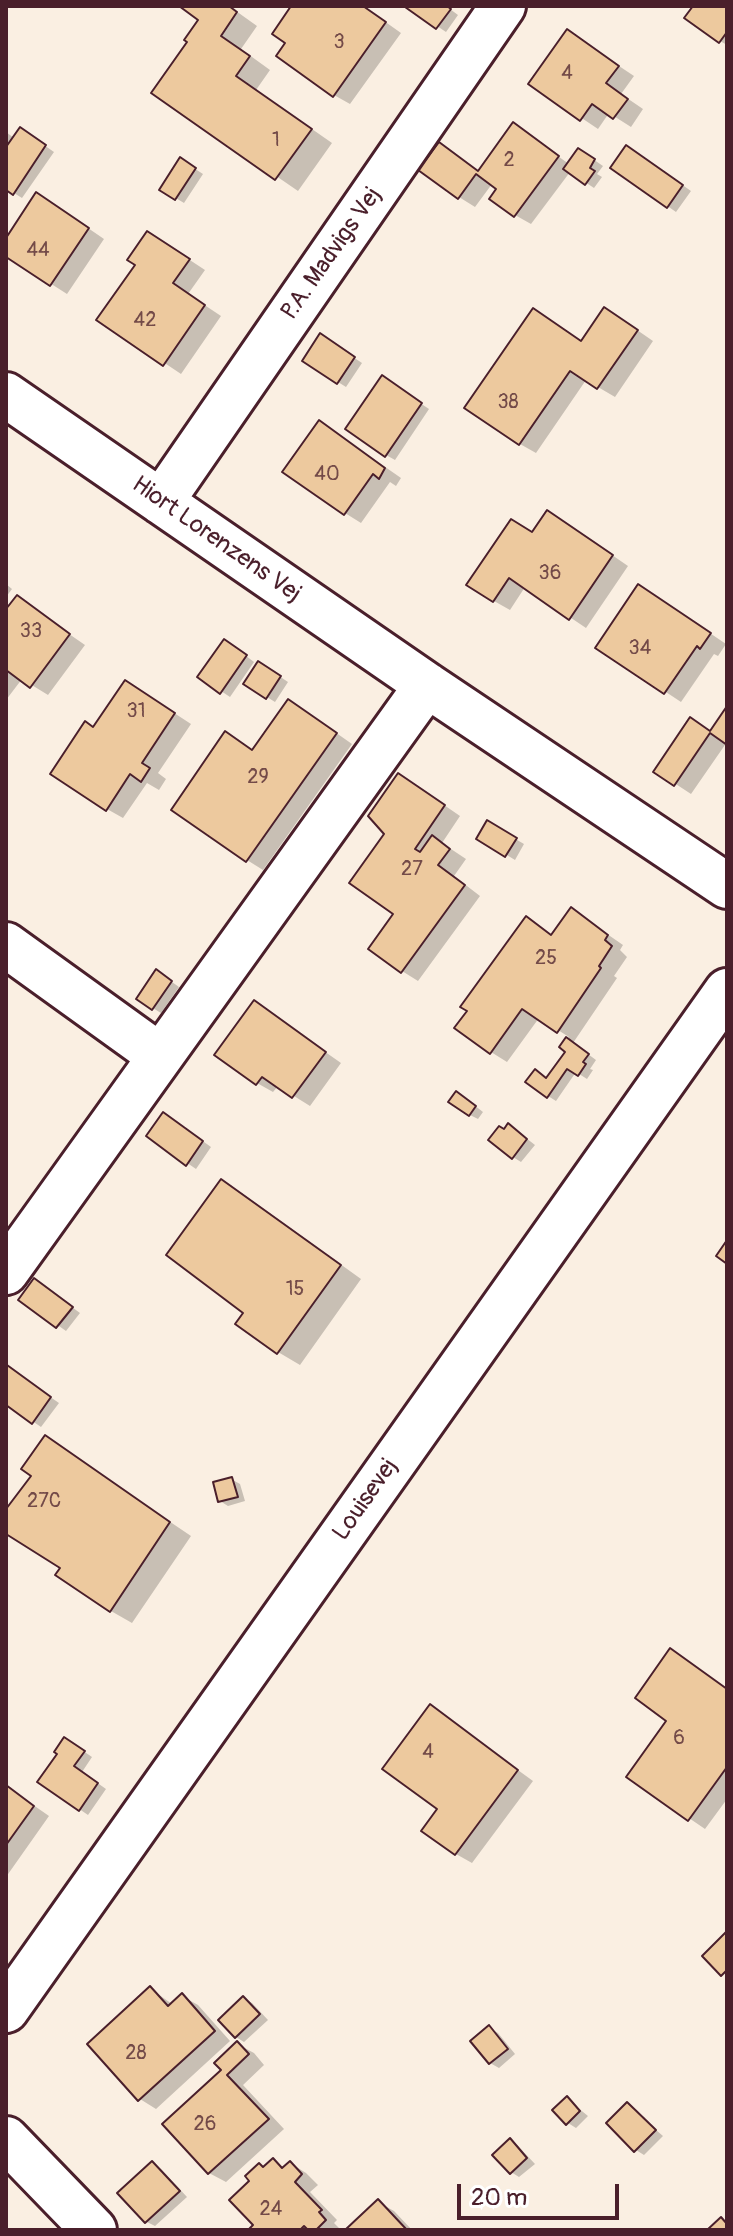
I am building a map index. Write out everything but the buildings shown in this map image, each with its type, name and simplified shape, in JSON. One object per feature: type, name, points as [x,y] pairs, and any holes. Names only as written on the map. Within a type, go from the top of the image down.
[{"type":"street","name":"P.A. Madvigs Vej","points":[[161,502],[503,6]]},
{"type":"street","name":"Hiort Lorenzens Vej","points":[[6,395],[427,685],[727,886]]},
{"type":"street","points":[[6,1272],[427,685]]},
{"type":"street","points":[[6,945],[160,1056]]},
{"type":"street","name":"Louisevej","points":[[6,2010],[727,991]]},
{"type":"street","points":[[6,2139],[94,2230]]}]
